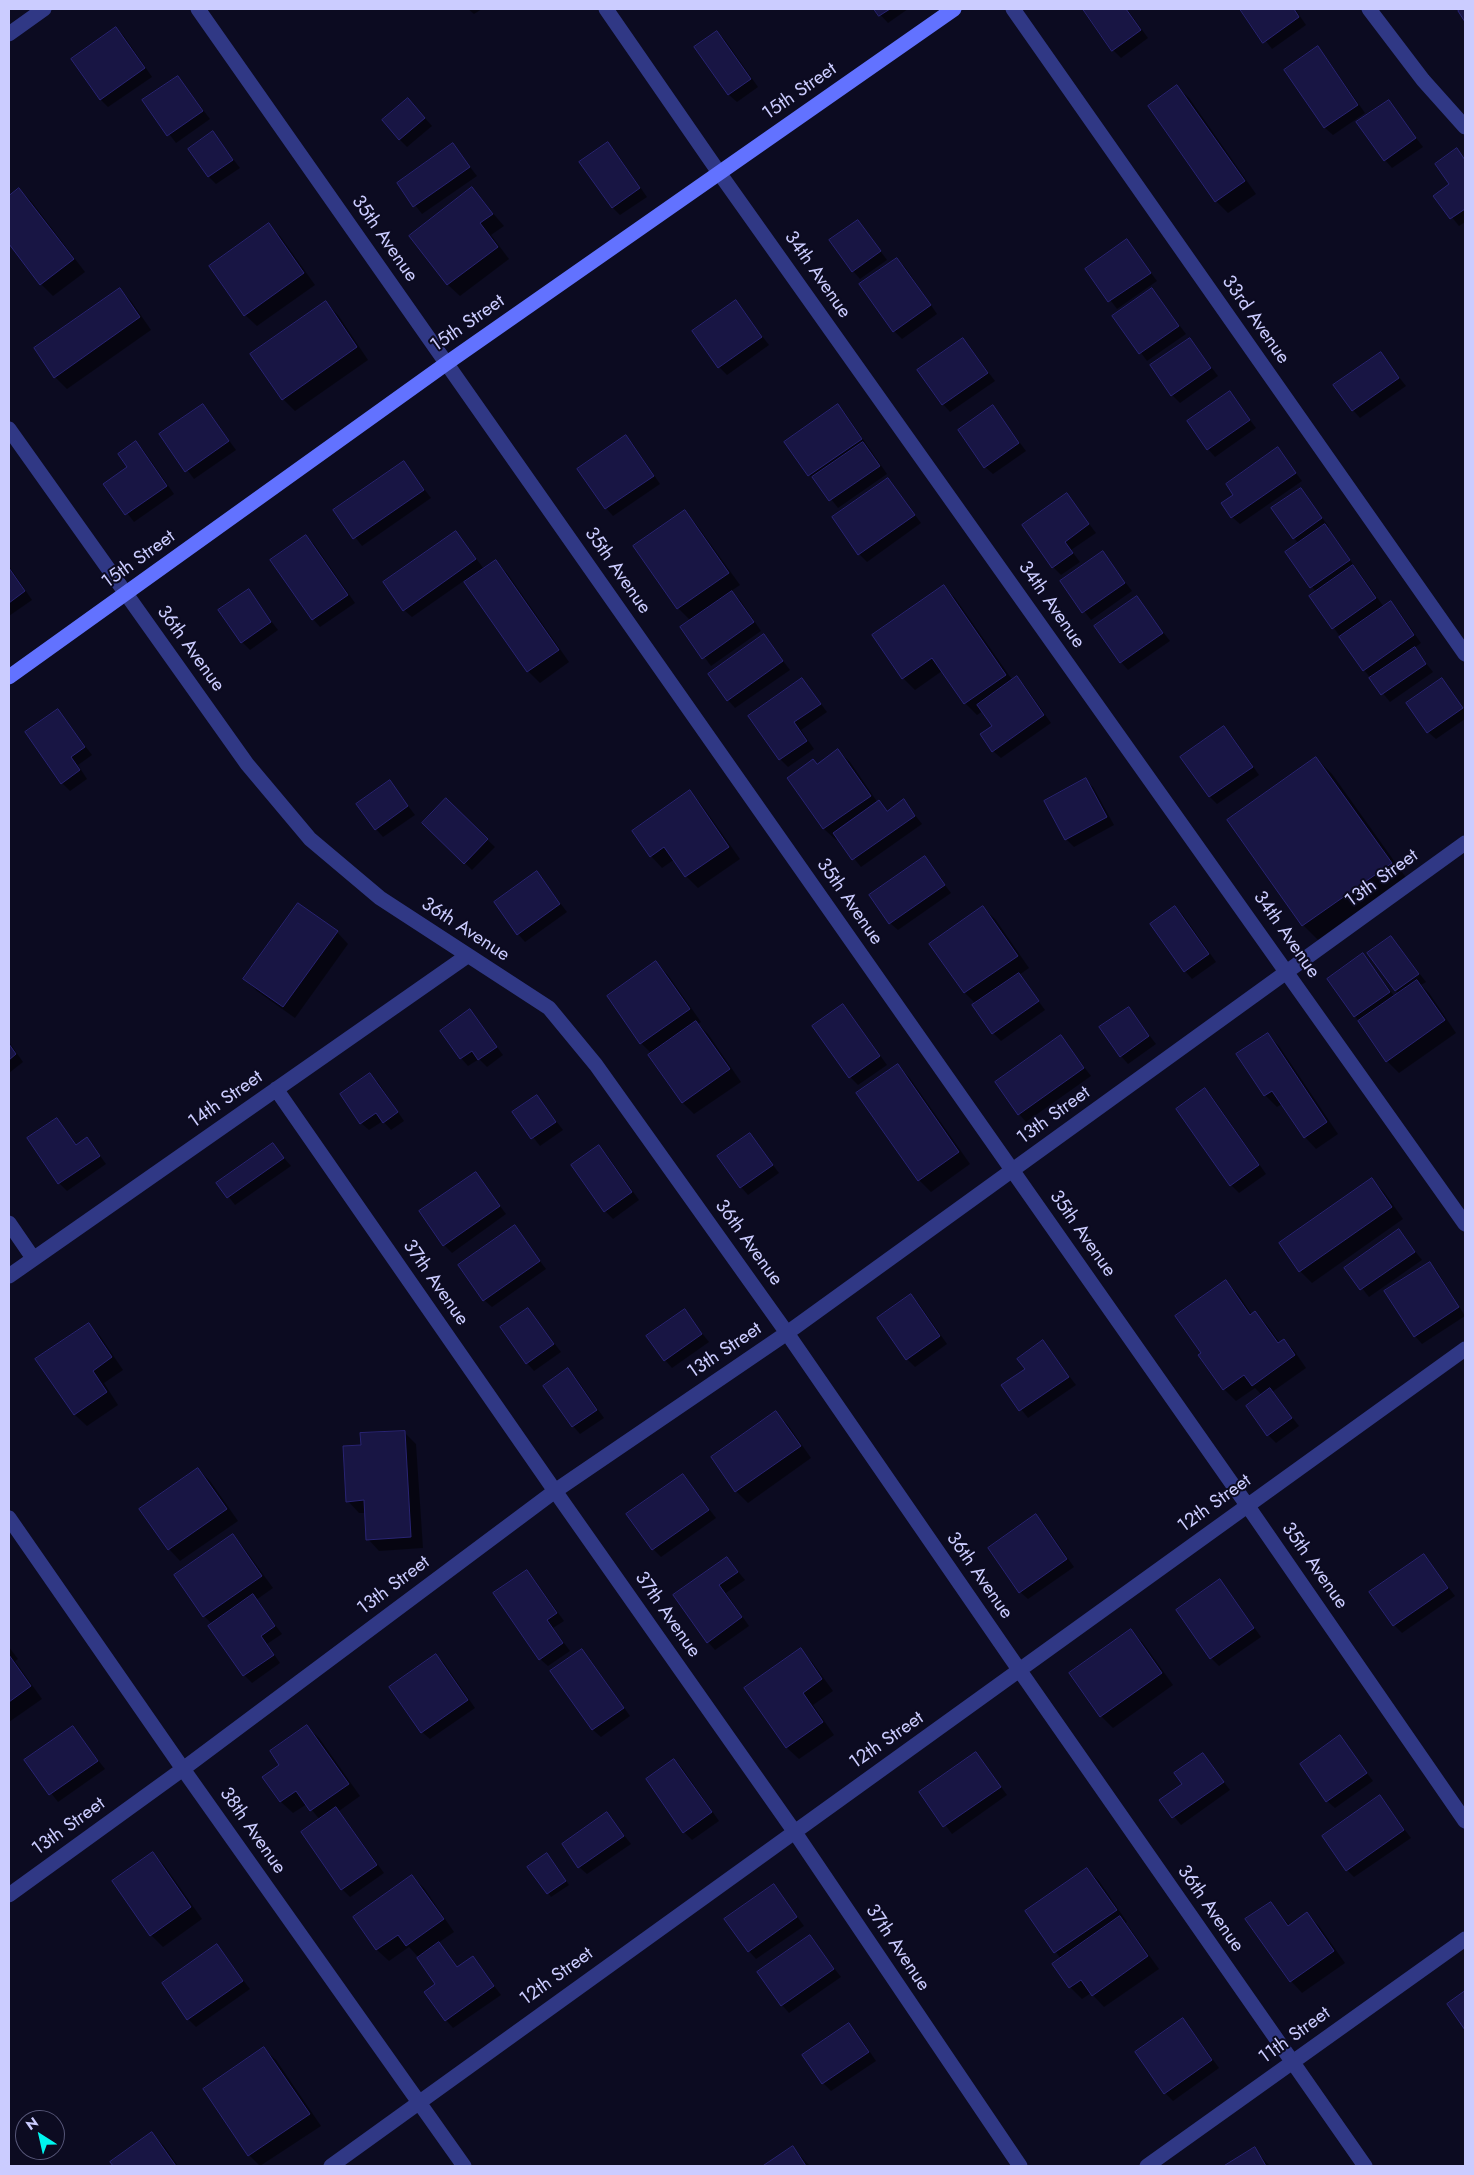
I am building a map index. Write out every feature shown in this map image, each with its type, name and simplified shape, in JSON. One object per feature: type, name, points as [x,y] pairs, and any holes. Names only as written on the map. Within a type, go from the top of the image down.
[{"type":"street","points":[[9,34],[44,9]]},
{"type":"street","name":"35th Avenue","points":[[198,9],[1247,1505],[1465,1821]]},
{"type":"street","name":"34th Avenue","points":[[606,9],[720,174],[1465,1224]]},
{"type":"street","name":"15th Street","points":[[9,677],[447,363],[954,9]]},
{"type":"street","name":"33rd Avenue","points":[[1012,9],[1465,654]]},
{"type":"street","points":[[1369,9],[1423,80],[1465,127]]},
{"type":"street","name":"36th Avenue","points":[[9,429],[247,764],[310,839],[380,898],[466,956],[549,1008],[596,1065],[787,1333],[1365,2166]]},
{"type":"street","name":"13th Street","points":[[9,1895],[183,1769],[555,1491],[787,1333],[1465,843]]},
{"type":"street","name":"14th Street","points":[[9,1276],[466,956]]},
{"type":"street","name":"37th Avenue","points":[[276,1089],[794,1831],[1020,2166]]},
{"type":"street","points":[[9,1223],[33,1258]]},
{"type":"street","name":"12th Street","points":[[331,2166],[794,1831],[1020,1671],[1465,1348]]},
{"type":"street","name":"38th Avenue","points":[[9,1518],[183,1769],[464,2166]]},
{"type":"street","name":"11th Street","points":[[1148,2166],[1465,1939]]},
{"type":"building","points":[[874,9],[890,9],[879,16]]},
{"type":"building","points":[[1083,9],[1126,9],[1141,30],[1112,51]]},
{"type":"building","points":[[1240,9],[1294,9],[1299,17],[1263,43]]},
{"type":"building","points":[[1465,9],[1465,22],[1458,11]]},
{"type":"building","points":[[116,27],[145,68],[100,100],[71,59]]},
{"type":"building","points":[[717,31],[751,79],[728,95],[694,47]]},
{"type":"building","points":[[1318,46],[1358,105],[1324,128],[1284,70]]},
{"type":"building","points":[[178,76],[203,111],[167,136],[142,100]]},
{"type":"building","points":[[1177,85],[1245,181],[1215,202],[1148,106]]},
{"type":"building","points":[[408,98],[425,118],[399,140],[382,120]]},
{"type":"building","points":[[1389,100],[1416,138],[1384,161],[1356,122]]},
{"type":"building","points":[[213,131],[233,160],[208,177],[188,149]]},
{"type":"building","points":[[608,142],[640,188],[612,208],[579,162]]},
{"type":"building","points":[[453,143],[470,167],[413,207],[397,183]]},
{"type":"building","points":[[1457,148],[1465,160],[1465,209],[1450,219],[1433,196],[1449,184],[1435,164]]},
{"type":"building","points":[[472,187],[493,214],[480,223],[498,247],[447,285],[409,236]]},
{"type":"building","points":[[19,188],[74,259],[40,285],[9,244],[9,196]]},
{"type":"building","points":[[858,220],[881,251],[852,272],[829,240]]},
{"type":"building","points":[[269,223],[304,273],[244,316],[209,266]]},
{"type":"building","points":[[1127,239],[1151,273],[1108,302],[1085,269]]},
{"type":"building","points":[[897,258],[931,305],[893,332],[859,284]]},
{"type":"building","points":[[120,288],[140,317],[54,378],[34,348]]},
{"type":"building","points":[[1152,288],[1179,326],[1139,354],[1112,316]]},
{"type":"building","points":[[736,300],[762,337],[718,368],[692,331]]},
{"type":"building","points":[[326,301],[357,347],[282,400],[250,354]]},
{"type":"building","points":[[963,338],[988,373],[942,405],[917,370]]},
{"type":"building","points":[[1190,338],[1211,368],[1171,396],[1150,365]]},
{"type":"building","points":[[1381,352],[1399,378],[1352,411],[1333,385]]},
{"type":"building","points":[[1230,391],[1250,420],[1207,450],[1187,421]]},
{"type":"building","points":[[203,404],[229,441],[185,472],[159,434]]},
{"type":"building","points":[[838,404],[862,439],[808,476],[784,442]]},
{"type":"building","points":[[993,405],[1019,443],[984,468],[958,430]]},
{"type":"building","points":[[626,435],[654,476],[605,509],[577,469]]},
{"type":"building","points":[[136,441],[167,486],[125,515],[103,484],[127,467],[118,454]]},
{"type":"building","points":[[863,442],[880,466],[829,501],[812,477]]},
{"type":"building","points":[[1278,447],[1296,473],[1231,518],[1221,503],[1233,495],[1226,484]]},
{"type":"building","points":[[404,461],[424,490],[353,539],[333,510]]},
{"type":"building","points":[[888,478],[915,515],[858,555],[832,517]]},
{"type":"building","points":[[1301,488],[1322,518],[1293,539],[1271,508]]},
{"type":"building","points":[[1067,493],[1089,524],[1065,542],[1073,553],[1052,568],[1022,525]]},
{"type":"building","points":[[685,510],[729,573],[677,609],[633,546]]},
{"type":"building","points":[[1325,524],[1350,560],[1310,588],[1285,552]]},
{"type":"building","points":[[456,531],[476,559],[403,611],[383,582]]},
{"type":"building","points":[[306,535],[348,595],[312,620],[270,560]]},
{"type":"building","points":[[1103,551],[1125,583],[1082,613],[1060,581]]},
{"type":"building","points":[[496,560],[559,650],[527,672],[464,582]]},
{"type":"building","points":[[1353,565],[1376,598],[1332,629],[1309,596]]},
{"type":"building","points":[[9,568],[25,591],[9,603]]},
{"type":"building","points":[[944,585],[1006,675],[964,704],[932,658],[902,679],[872,635]]},
{"type":"building","points":[[249,589],[271,622],[241,643],[218,610]]},
{"type":"building","points":[[732,591],[754,622],[702,659],[680,627]]},
{"type":"building","points":[[1137,596],[1163,633],[1120,663],[1094,626]]},
{"type":"building","points":[[1391,601],[1414,635],[1363,671],[1339,637]]},
{"type":"building","points":[[764,634],[783,661],[727,701],[708,674]]},
{"type":"building","points":[[1415,647],[1426,664],[1381,695],[1369,678]]},
{"type":"building","points":[[1017,676],[1044,715],[992,752],[980,734],[992,726],[977,705]]},
{"type":"building","points":[[802,678],[821,704],[794,722],[807,741],[779,760],[748,716]]},
{"type":"building","points":[[1442,678],[1463,708],[1427,733],[1406,703]]},
{"type":"building","points":[[58,709],[85,747],[71,757],[80,770],[61,784],[25,732]]},
{"type":"building","points":[[1224,726],[1253,767],[1209,797],[1180,757]]},
{"type":"building","points":[[838,749],[871,796],[823,829],[787,778],[813,759],[817,764]]},
{"type":"building","points":[[1316,757],[1392,863],[1302,926],[1227,820]]},
{"type":"building","points":[[1086,778],[1107,817],[1065,840],[1044,801]]},
{"type":"building","points":[[390,780],[408,806],[375,830],[356,804]]},
{"type":"building","points":[[690,790],[729,847],[685,877],[664,847],[650,857],[632,831]]},
{"type":"building","points":[[446,798],[488,839],[464,864],[422,823]]},
{"type":"building","points":[[904,799],[915,816],[852,860],[833,833],[879,800],[887,811]]},
{"type":"building","points":[[925,856],[945,885],[889,924],[869,895]]},
{"type":"building","points":[[537,871],[560,904],[517,935],[494,902]]},
{"type":"building","points":[[298,903],[338,931],[283,1007],[243,979]]},
{"type":"building","points":[[983,906],[1018,956],[964,993],[929,944]]},
{"type":"building","points":[[1175,906],[1209,954],[1184,972],[1150,924]]},
{"type":"building","points":[[1391,936],[1419,974],[1395,991],[1367,953]]},
{"type":"building","points":[[1363,953],[1390,992],[1354,1017],[1327,979]]},
{"type":"building","points":[[656,961],[690,1009],[640,1044],[607,996]]},
{"type":"building","points":[[1019,973],[1039,1001],[992,1034],[972,1005]]},
{"type":"building","points":[[1417,980],[1445,1020],[1386,1062],[1358,1021]]},
{"type":"building","points":[[843,1004],[880,1056],[849,1078],[812,1026]]},
{"type":"building","points":[[1129,1007],[1149,1036],[1120,1057],[1099,1027]]},
{"type":"building","points":[[470,1009],[497,1047],[478,1060],[472,1051],[460,1059],[440,1031]]},
{"type":"building","points":[[696,1021],[730,1069],[682,1103],[648,1055]]},
{"type":"building","points":[[1268,1033],[1327,1122],[1304,1138],[1272,1091],[1264,1096],[1236,1054]]},
{"type":"building","points":[[1061,1035],[1084,1068],[1018,1115],[995,1082]]},
{"type":"building","points":[[9,1044],[16,1054],[9,1060]]},
{"type":"building","points":[[898,1064],[959,1152],[918,1181],[856,1093]]},
{"type":"building","points":[[370,1073],[398,1112],[383,1123],[376,1113],[360,1124],[340,1094]]},
{"type":"building","points":[[1205,1088],[1259,1165],[1230,1186],[1176,1109]]},
{"type":"building","points":[[537,1095],[556,1122],[531,1139],[512,1112]]},
{"type":"building","points":[[57,1118],[76,1145],[87,1137],[100,1156],[58,1184],[27,1138]]},
{"type":"building","points":[[750,1133],[773,1165],[740,1188],[717,1156]]},
{"type":"building","points":[[273,1143],[284,1158],[227,1198],[216,1183]]},
{"type":"building","points":[[599,1145],[632,1192],[604,1212],[571,1165]]},
{"type":"building","points":[[476,1172],[500,1206],[443,1246],[419,1211]]},
{"type":"building","points":[[1372,1178],[1392,1207],[1299,1272],[1279,1243]]},
{"type":"building","points":[[515,1225],[540,1261],[483,1301],[458,1265]]},
{"type":"building","points":[[1399,1229],[1415,1252],[1360,1290],[1344,1268]]},
{"type":"building","points":[[1430,1262],[1459,1307],[1414,1337],[1384,1291]]},
{"type":"building","points":[[1226,1280],[1250,1315],[1255,1311],[1278,1343],[1284,1339],[1295,1355],[1252,1386],[1244,1375],[1223,1390],[1198,1355],[1201,1353],[1175,1316]]},
{"type":"building","points":[[911,1294],[940,1336],[906,1360],[877,1318]]},
{"type":"building","points":[[528,1308],[554,1344],[526,1364],[500,1327]]},
{"type":"building","points":[[685,1309],[702,1334],[664,1361],[646,1336]]},
{"type":"building","points":[[89,1323],[112,1357],[93,1371],[107,1392],[74,1415],[35,1359]]},
{"type":"building","points":[[1043,1340],[1069,1377],[1019,1411],[1001,1385],[1025,1369],[1017,1359]]},
{"type":"building","points":[[568,1368],[597,1410],[572,1427],[543,1386]]},
{"type":"building","points":[[1270,1388],[1292,1418],[1267,1436],[1246,1406]]},
{"type":"building","points":[[776,1411],[801,1446],[735,1492],[711,1457]]},
{"type":"building","points":[[405,1431],[411,1537],[366,1540],[364,1500],[346,1502],[343,1446],[361,1445],[360,1433]]},
{"type":"building","points":[[198,1468],[227,1509],[168,1550],[139,1509]]},
{"type":"building","points":[[683,1474],[709,1510],[652,1550],[626,1514]]},
{"type":"building","points":[[1036,1514],[1067,1559],[1019,1593],[988,1548]]},
{"type":"building","points":[[233,1534],[262,1576],[203,1617],[174,1575]]},
{"type":"building","points":[[1424,1554],[1448,1588],[1393,1626],[1369,1592]]},
{"type":"building","points":[[727,1557],[738,1572],[719,1585],[742,1617],[707,1643],[673,1595]]},
{"type":"building","points":[[527,1570],[557,1613],[547,1620],[563,1643],[539,1660],[493,1593]]},
{"type":"building","points":[[1220,1579],[1254,1628],[1210,1659],[1176,1610]]},
{"type":"building","points":[[253,1594],[275,1626],[261,1636],[274,1655],[243,1676],[208,1626]]},
{"type":"building","points":[[1131,1629],[1162,1673],[1100,1717],[1069,1673]]},
{"type":"building","points":[[801,1648],[822,1679],[803,1693],[823,1722],[786,1748],[744,1688]]},
{"type":"building","points":[[582,1649],[624,1708],[592,1730],[550,1671]]},
{"type":"building","points":[[436,1654],[468,1700],[421,1733],[389,1687]]},
{"type":"building","points":[[9,1655],[31,1686],[9,1702]]},
{"type":"building","points":[[307,1725],[349,1784],[310,1811],[296,1791],[280,1802],[262,1777],[279,1765],[270,1751]]},
{"type":"building","points":[[73,1726],[98,1761],[49,1795],[24,1760]]},
{"type":"building","points":[[1340,1735],[1367,1773],[1326,1802],[1300,1764]]},
{"type":"building","points":[[976,1752],[1001,1787],[943,1827],[919,1792]]},
{"type":"building","points":[[1203,1753],[1224,1782],[1172,1818],[1159,1800],[1182,1784],[1174,1773]]},
{"type":"building","points":[[674,1759],[712,1812],[683,1833],[646,1779]]},
{"type":"building","points":[[1380,1795],[1404,1830],[1346,1871],[1322,1836]]},
{"type":"building","points":[[336,1807],[377,1865],[341,1890],[301,1832]]},
{"type":"building","points":[[607,1812],[624,1836],[578,1868],[562,1844]]},
{"type":"building","points":[[153,1852],[191,1907],[150,1936],[112,1881]]},
{"type":"building","points":[[547,1853],[566,1881],[547,1894],[527,1867]]},
{"type":"building","points":[[1087,1868],[1117,1910],[1054,1953],[1025,1911]]},
{"type":"building","points":[[412,1875],[444,1919],[406,1946],[398,1935],[376,1950],[353,1917]]},
{"type":"building","points":[[774,1884],[797,1917],[748,1952],[724,1919]]},
{"type":"building","points":[[1271,1902],[1288,1926],[1307,1912],[1334,1951],[1290,1982],[1245,1919]]},
{"type":"building","points":[[1120,1916],[1148,1956],[1092,1996],[1081,1980],[1069,1988],[1052,1964]]},
{"type":"building","points":[[810,1935],[834,1969],[781,2006],[757,1972]]},
{"type":"building","points":[[439,1942],[457,1967],[473,1956],[494,1986],[445,2021],[424,1992],[435,1984],[417,1958]]},
{"type":"building","points":[[217,1944],[243,1981],[187,2020],[162,1983]]},
{"type":"building","points":[[1465,1991],[1465,2030],[1447,2004]]},
{"type":"building","points":[[1183,2018],[1212,2060],[1164,2094],[1135,2052]]},
{"type":"building","points":[[849,2023],[869,2052],[822,2084],[802,2055]]},
{"type":"building","points":[[264,2047],[310,2114],[248,2156],[203,2089]]},
{"type":"building","points":[[152,2132],[176,2166],[113,2166],[110,2162]]},
{"type":"building","points":[[793,2146],[806,2166],[763,2166]]},
{"type":"building","points":[[1255,2147],[1266,2166],[1224,2166]]}]
